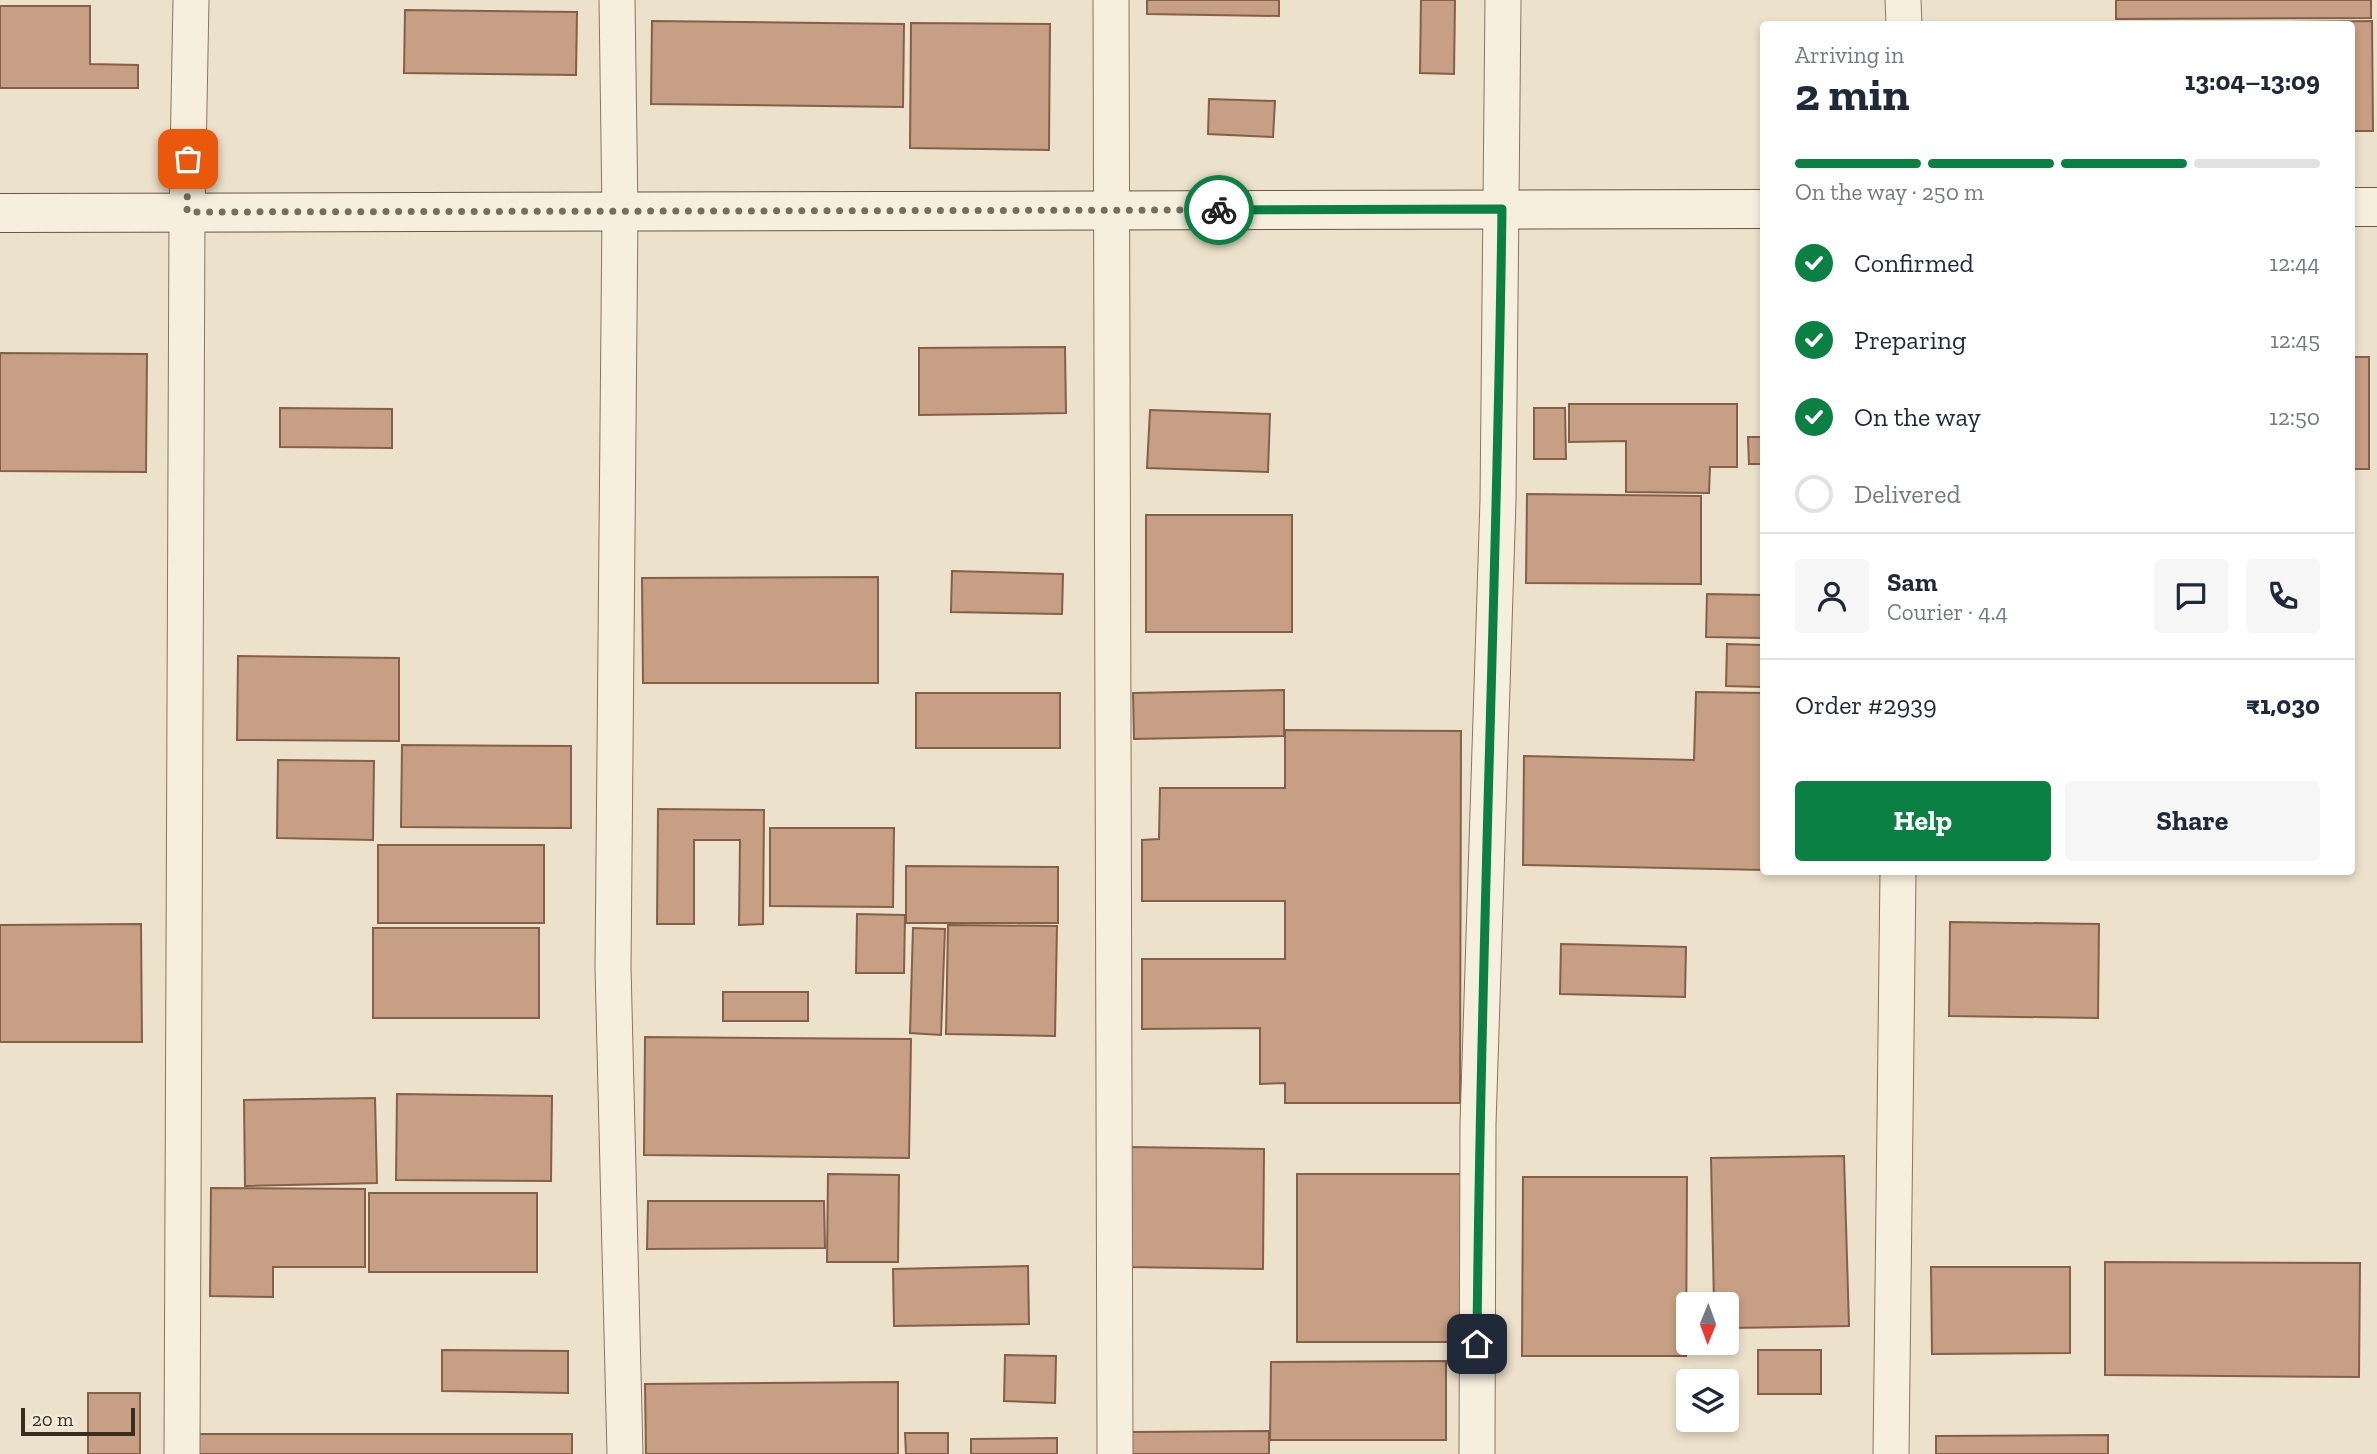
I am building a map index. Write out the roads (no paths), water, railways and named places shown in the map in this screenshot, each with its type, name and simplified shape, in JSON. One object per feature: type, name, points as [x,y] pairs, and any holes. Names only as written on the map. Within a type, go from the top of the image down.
[{"type":"street","points":[[182,1454],[187,212],[191,0]]},
{"type":"street","points":[[617,0],[620,212],[613,967],[625,1454]]},
{"type":"street","points":[[1111,0],[1110,486],[1115,1454]]},
{"type":"street","points":[[1477,1454],[1478,1124],[1498,500],[1503,0]]},
{"type":"street","points":[[1903,0],[1903,21]]},
{"type":"street","points":[[2355,207],[2377,207]]},
{"type":"street","points":[[0,213],[1760,209]]},
{"type":"street","points":[[1891,1454],[1898,875]]}]
